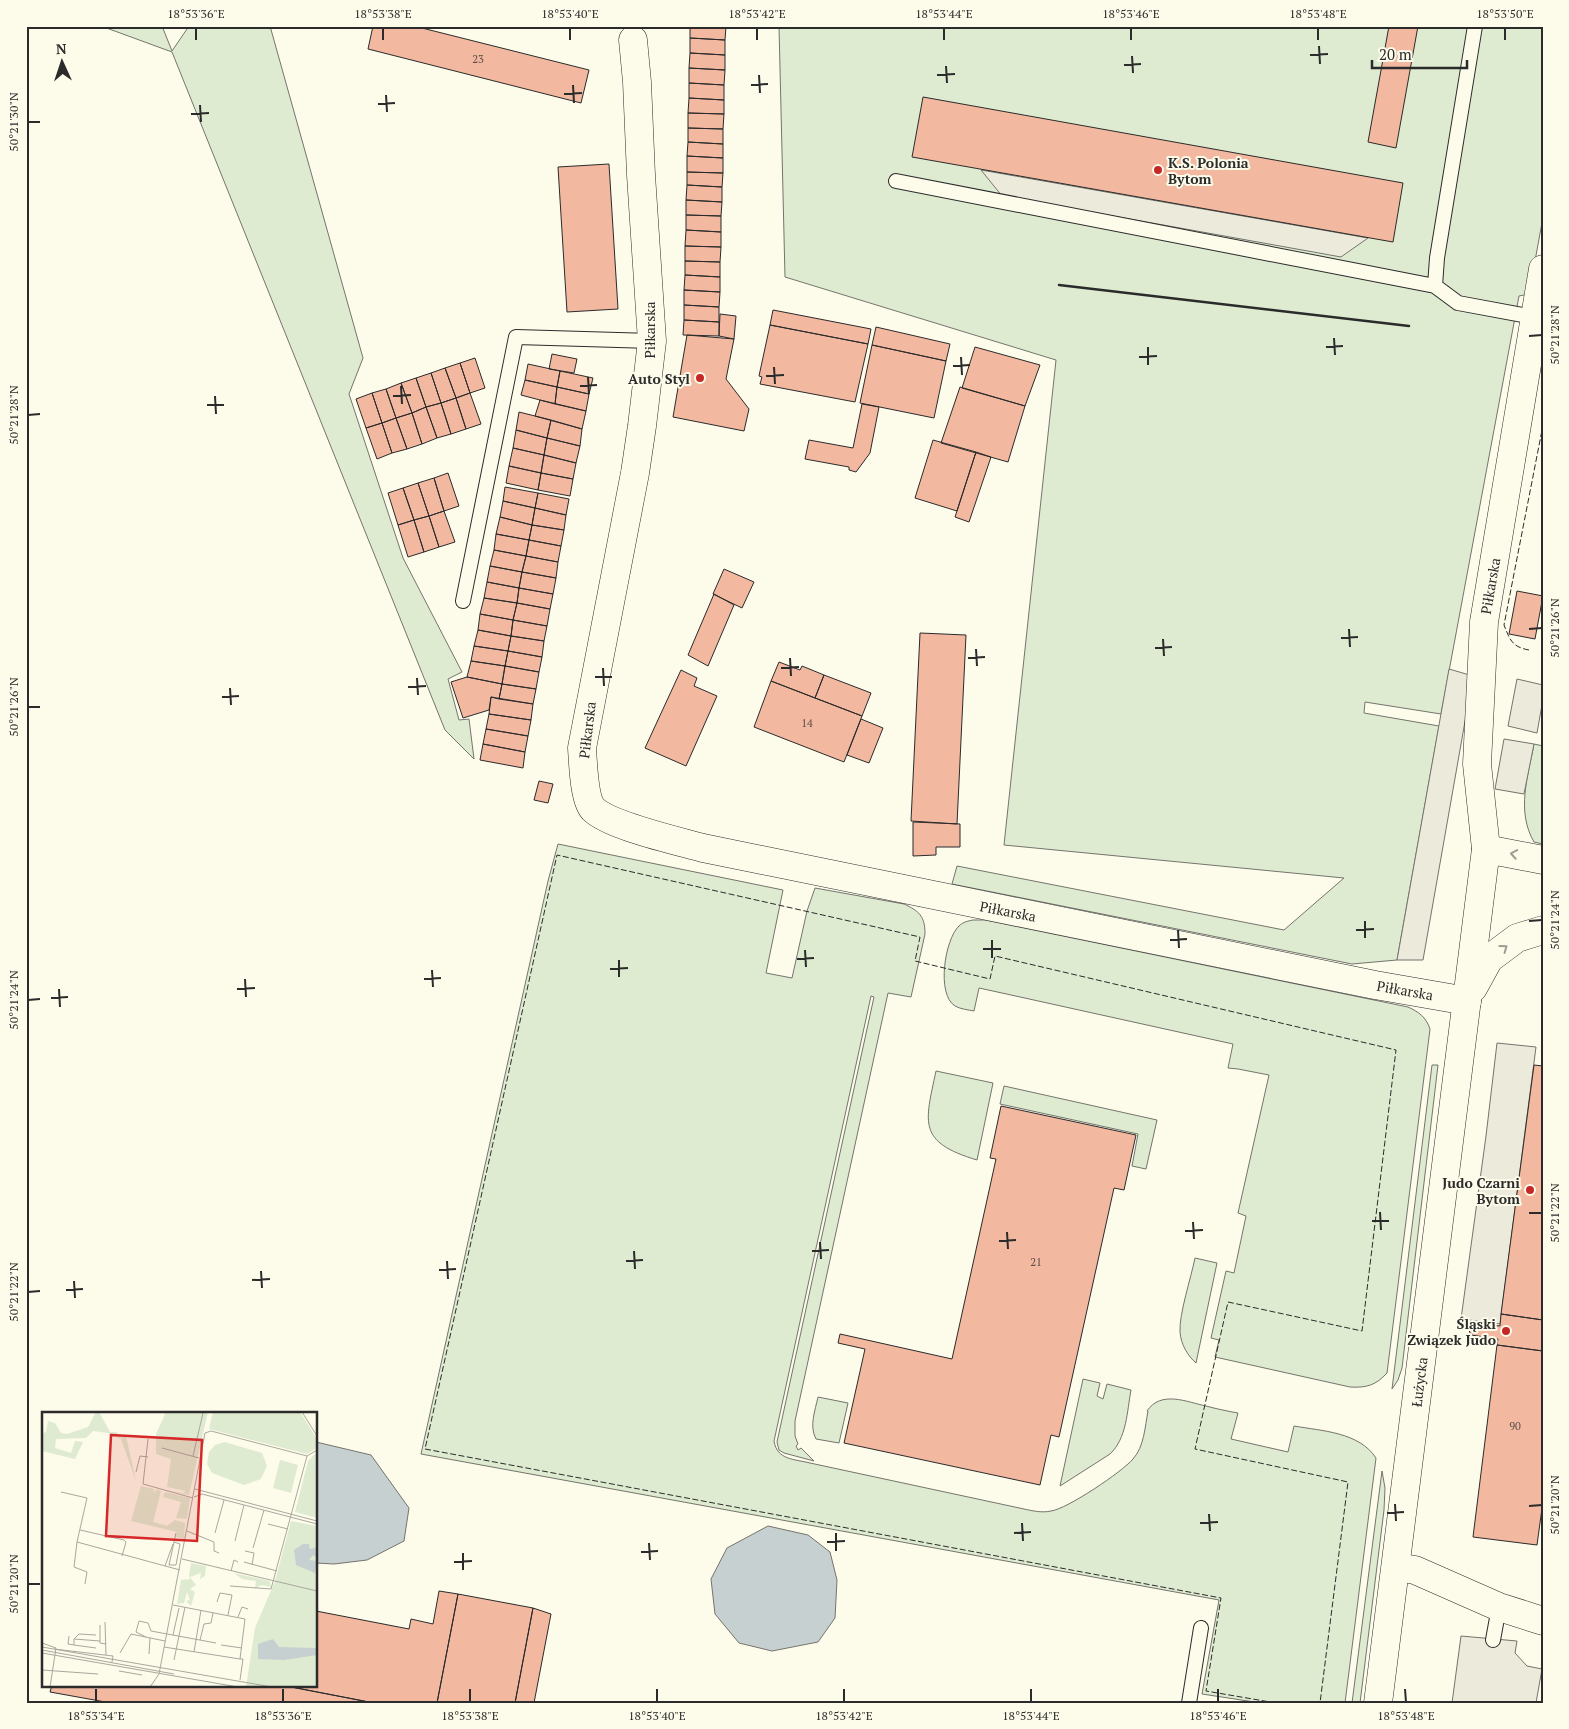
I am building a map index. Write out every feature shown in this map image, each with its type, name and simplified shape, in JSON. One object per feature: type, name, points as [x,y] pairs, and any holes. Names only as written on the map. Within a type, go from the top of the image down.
[{"type":"street","name":"Piłkarska","points":[[633,40],[637,82],[640,175],[652,341],[635,473],[582,748],[587,792],[593,808],[610,819],[632,828],[703,848],[946,906],[1467,1001],[1486,849],[1477,764],[1484,622],[1543,270]]},
{"type":"street","points":[[1486,849],[1543,860]]},
{"type":"street","points":[[1467,1001],[1489,958],[1518,938],[1543,930]]},
{"type":"street","name":"Łużycka","points":[[1378,1703],[1396,1566],[1408,1428],[1467,1001]]},
{"type":"street","points":[[1396,1566],[1414,1570],[1499,1607],[1543,1621]]},
{"type":"lane","points":[[1435,286],[1438,248],[1475,26]]},
{"type":"lane","points":[[896,181],[1435,286],[1458,303],[1534,317]]},
{"type":"lane","points":[[463,601],[516,337],[652,341]]},
{"type":"lane","points":[[1493,1640],[1499,1607]]},
{"type":"lane","points":[[1189,1703],[1202,1628]]},
{"type":"green space","points":[[101,26],[162,26],[172,51],[189,26],[270,26],[363,358],[349,394],[403,558],[462,672],[448,679],[459,720],[469,719],[474,759],[445,730],[172,52]]},
{"type":"green space","points":[[779,26],[1543,26],[1543,217],[1529,294],[1519,296],[1441,714],[1365,702],[1364,713],[1439,726],[1397,960],[1352,964],[952,884],[957,866],[1284,930],[1344,878],[1004,845],[1056,360],[785,277]]},
{"type":"green space","points":[[1534,744],[1543,746],[1543,844],[1534,842],[1526,818],[1525,793]]},
{"type":"green space","points":[[558,844],[783,890],[766,973],[792,978],[807,911],[815,888],[904,904],[914,909],[924,923],[925,934],[911,997],[888,993],[795,1421],[795,1436],[798,1444],[796,1446],[798,1450],[801,1448],[814,1461],[784,1453],[779,1450],[777,1442],[874,997],[871,996],[774,1441],[779,1452],[787,1458],[1027,1510],[1044,1512],[1059,1509],[1069,1504],[1106,1481],[1127,1465],[1140,1449],[1147,1411],[1159,1401],[1167,1399],[1183,1400],[1238,1413],[1231,1439],[1288,1452],[1294,1426],[1328,1431],[1350,1438],[1369,1449],[1376,1458],[1345,1703],[1261,1703],[1202,1694],[1219,1600],[421,1454],[548,881]]},
{"type":"green space","points":[[973,920],[985,920],[1408,1007],[1424,1018],[1430,1029],[1387,1373],[1383,1377],[1371,1385],[1350,1387],[1215,1357],[1219,1340],[1211,1338],[1226,1271],[1234,1273],[1246,1216],[1238,1213],[1269,1075],[1228,1068],[1233,1044],[1002,993],[979,988],[974,1011],[955,1006],[949,1000],[944,979],[947,954],[950,942],[959,926]]},
{"type":"green space","points":[[1432,1065],[1438,1065],[1402,1368],[1398,1380],[1392,1389]]},
{"type":"green space","points":[[936,1071],[993,1083],[977,1160],[944,1146],[935,1138],[930,1128],[928,1117],[929,1104]]},
{"type":"green space","points":[[1004,1086],[1157,1120],[1146,1169],[1132,1166],[1138,1134],[1000,1104]]},
{"type":"green space","points":[[1195,1258],[1217,1263],[1196,1363],[1185,1350],[1180,1332],[1183,1306]]},
{"type":"green space","points":[[1083,1379],[1100,1383],[1097,1396],[1103,1399],[1107,1384],[1131,1390],[1125,1424],[1116,1448],[1110,1454],[1060,1486]]},
{"type":"green space","points":[[818,1397],[848,1403],[839,1443],[816,1439],[813,1424]]},
{"type":"green space","points":[[1382,1471],[1385,1488],[1384,1510],[1360,1703],[1352,1703]]},
{"type":"shaded area","points":[[981,170],[1368,238],[1341,257],[1002,196]]},
{"type":"shaded area","points":[[1449,669],[1473,676],[1423,960],[1397,960]]},
{"type":"shaded area","points":[[1517,679],[1543,685],[1543,699],[1537,733],[1508,726]]},
{"type":"shaded area","points":[[1504,739],[1534,744],[1524,794],[1495,789]]},
{"type":"shaded area","points":[[1497,1043],[1536,1047],[1500,1324],[1461,1319]]},
{"type":"shaded area","points":[[318,1442],[371,1455],[409,1508],[404,1541],[367,1560],[334,1564],[318,1563]]},
{"type":"shaded area","points":[[768,1526],[808,1535],[830,1552],[837,1580],[835,1618],[818,1642],[772,1651],[739,1643],[715,1614],[711,1579],[727,1548]]},
{"type":"shaded area","points":[[1461,1636],[1517,1641],[1515,1653],[1527,1666],[1542,1669],[1536,1703],[1452,1703]]},
{"type":"building","points":[[373,26],[414,26],[589,70],[581,103],[368,49]]},
{"type":"building","points":[[690,26],[726,26],[725,40],[690,38]]},
{"type":"building","points":[[1389,26],[1418,26],[1396,148],[1368,142]]},
{"type":"building","points":[[690,38],[725,40],[725,55],[690,53]]},
{"type":"building","points":[[690,53],[725,55],[725,70],[689,68]]},
{"type":"building","points":[[689,68],[725,70],[724,85],[689,83]]},
{"type":"building","points":[[689,83],[724,85],[724,100],[689,98]]},
{"type":"building","name":"K.S. Polonia Bytom","points":[[923,97],[1403,183],[1393,242],[912,157]]},
{"type":"building","points":[[689,98],[724,100],[724,114],[688,113]]},
{"type":"building","points":[[688,113],[724,114],[723,129],[688,128]]},
{"type":"building","points":[[688,128],[723,129],[723,144],[688,142]]},
{"type":"building","points":[[688,142],[723,144],[723,158],[687,156]]},
{"type":"building","points":[[687,156],[723,158],[723,173],[687,172]]},
{"type":"building","points":[[609,164],[618,309],[567,312],[558,167]]},
{"type":"building","points":[[687,172],[723,173],[722,187],[687,185]]},
{"type":"building","points":[[687,185],[722,187],[722,202],[686,200]]},
{"type":"building","points":[[686,200],[722,202],[721,216],[686,215]]},
{"type":"building","points":[[686,215],[721,216],[721,232],[686,230]]},
{"type":"building","points":[[686,230],[721,232],[721,247],[685,246]]},
{"type":"building","points":[[685,246],[721,247],[720,262],[685,261]]},
{"type":"building","points":[[685,261],[720,262],[720,277],[685,275]]},
{"type":"building","points":[[685,275],[720,277],[720,292],[684,290]]},
{"type":"building","points":[[684,290],[720,292],[719,307],[684,305]]},
{"type":"building","points":[[684,305],[719,307],[719,322],[684,320]]},
{"type":"building","points":[[773,310],[871,329],[868,344],[770,325]]},
{"type":"building","points":[[720,314],[736,316],[734,339],[719,336]]},
{"type":"building","points":[[684,320],[719,322],[719,336],[683,335]]},
{"type":"building","points":[[770,325],[868,344],[855,402],[760,384],[762,377],[759,376]]},
{"type":"building","points":[[876,327],[950,344],[946,361],[872,345]]},
{"type":"building","points":[[687,335],[734,339],[726,379],[749,409],[744,431],[673,417]]},
{"type":"building","points":[[872,345],[946,361],[934,418],[860,403]]},
{"type":"building","points":[[975,347],[1040,365],[1025,406],[962,388]]},
{"type":"building","points":[[552,354],[577,359],[574,373],[549,369]]},
{"type":"building","points":[[475,358],[485,388],[470,393],[460,363]]},
{"type":"building","points":[[460,363],[470,393],[456,398],[445,368]]},
{"type":"building","points":[[528,364],[560,371],[557,387],[525,380]]},
{"type":"building","points":[[445,368],[456,398],[441,403],[431,373]]},
{"type":"building","points":[[560,371],[593,378],[589,394],[557,387]]},
{"type":"building","points":[[431,373],[441,403],[426,407],[416,378]]},
{"type":"building","points":[[416,378],[426,407],[412,413],[401,383]]},
{"type":"building","points":[[525,380],[557,387],[555,404],[521,395]]},
{"type":"building","points":[[401,383],[412,413],[396,418],[386,389]]},
{"type":"building","points":[[557,387],[589,394],[586,411],[555,404]]},
{"type":"building","points":[[960,387],[1025,406],[1008,462],[941,443]]},
{"type":"building","points":[[386,389],[396,418],[382,423],[372,393]]},
{"type":"building","points":[[372,393],[382,423],[366,428],[356,399]]},
{"type":"building","points":[[470,393],[481,424],[466,429],[456,398]]},
{"type":"building","points":[[456,398],[466,429],[451,434],[441,403]]},
{"type":"building","points":[[540,400],[586,411],[582,429],[535,416]]},
{"type":"building","points":[[441,403],[451,434],[437,438],[426,407]]},
{"type":"building","points":[[862,404],[879,407],[870,453],[856,472],[849,470],[849,467],[805,459],[809,440],[853,448]]},
{"type":"building","points":[[426,407],[437,438],[422,444],[412,413]]},
{"type":"building","points":[[519,412],[551,420],[547,438],[516,430]]},
{"type":"building","points":[[412,413],[422,444],[407,449],[396,418]]},
{"type":"building","points":[[396,418],[407,449],[392,453],[382,423]]},
{"type":"building","points":[[551,420],[582,429],[580,446],[547,438]]},
{"type":"building","points":[[382,423],[392,453],[377,459],[366,428]]},
{"type":"building","points":[[516,430],[547,438],[544,455],[513,448]]},
{"type":"building","points":[[547,438],[580,446],[576,463],[544,455]]},
{"type":"building","points":[[933,440],[976,452],[957,511],[915,498]]},
{"type":"building","points":[[513,448],[544,455],[541,473],[509,466]]},
{"type":"building","points":[[976,452],[991,457],[969,522],[955,517]]},
{"type":"building","points":[[544,455],[576,463],[573,479],[541,473]]},
{"type":"building","points":[[509,466],[541,473],[538,490],[506,483]]},
{"type":"building","points":[[448,473],[459,506],[444,511],[434,478]]},
{"type":"building","points":[[541,473],[573,479],[570,496],[538,490]]},
{"type":"building","points":[[434,478],[444,511],[429,516],[418,483]]},
{"type":"building","points":[[418,483],[429,516],[414,520],[403,488]]},
{"type":"building","points":[[505,487],[538,493],[535,508],[503,501]]},
{"type":"building","points":[[403,488],[414,520],[398,525],[388,493]]},
{"type":"building","points":[[538,493],[569,499],[566,515],[535,508]]},
{"type":"building","points":[[503,501],[535,508],[532,525],[500,517]]},
{"type":"building","points":[[535,508],[566,515],[564,530],[532,525]]},
{"type":"building","points":[[444,511],[455,542],[439,547],[429,516]]},
{"type":"building","points":[[429,516],[439,547],[424,552],[414,520]]},
{"type":"building","points":[[500,517],[532,525],[529,540],[496,534]]},
{"type":"building","points":[[414,520],[424,552],[408,557],[398,525]]},
{"type":"building","points":[[532,525],[564,530],[561,546],[529,540]]},
{"type":"building","points":[[496,534],[529,540],[526,556],[494,550]]},
{"type":"building","points":[[529,540],[561,546],[558,562],[526,556]]},
{"type":"building","points":[[494,550],[526,556],[522,572],[490,566]]},
{"type":"building","points":[[526,556],[558,562],[556,578],[522,572]]},
{"type":"building","points":[[490,566],[522,572],[519,588],[487,582]]},
{"type":"building","points":[[724,569],[754,582],[742,608],[713,594]]},
{"type":"building","points":[[522,572],[556,578],[553,594],[519,588]]},
{"type":"building","points":[[487,582],[519,588],[517,603],[484,598]]},
{"type":"building","points":[[519,588],[553,594],[550,609],[517,603]]},
{"type":"building","points":[[1517,591],[1543,596],[1535,639],[1509,634]]},
{"type":"building","points":[[714,594],[734,605],[708,666],[688,655]]},
{"type":"building","points":[[484,598],[517,603],[513,620],[480,614]]},
{"type":"building","points":[[517,603],[550,609],[547,626],[513,620]]},
{"type":"building","points":[[480,614],[513,620],[511,636],[478,630]]},
{"type":"building","points":[[513,620],[547,626],[544,641],[511,636]]},
{"type":"building","points":[[478,630],[511,636],[508,651],[474,646]]},
{"type":"building","points":[[920,633],[966,635],[957,824],[911,821]]},
{"type":"building","points":[[511,636],[544,641],[542,657],[508,651]]},
{"type":"building","points":[[474,646],[508,651],[505,666],[471,661]]},
{"type":"building","points":[[508,651],[542,657],[539,672],[505,666]]},
{"type":"building","points":[[471,661],[505,666],[502,684],[467,677]]},
{"type":"building","points":[[779,662],[800,670],[802,666],[824,675],[815,698],[771,681]]},
{"type":"building","points":[[505,666],[539,672],[536,689],[502,684]]},
{"type":"building","points":[[681,670],[697,678],[694,686],[717,696],[686,766],[645,748]]},
{"type":"building","points":[[824,675],[871,693],[862,716],[815,698]]},
{"type":"building","points":[[467,677],[502,684],[499,699],[491,697],[489,710],[463,718],[451,682]]},
{"type":"building","points":[[771,681],[862,716],[844,762],[754,727]]},
{"type":"building","points":[[502,684],[536,689],[533,704],[499,699]]},
{"type":"building","points":[[491,697],[533,704],[531,720],[489,714]]},
{"type":"building","points":[[489,714],[531,720],[528,736],[486,729]]},
{"type":"building","points":[[861,719],[883,728],[869,763],[847,755]]},
{"type":"building","points":[[486,729],[528,736],[525,752],[483,744]]},
{"type":"building","points":[[483,744],[525,752],[523,768],[480,760]]},
{"type":"building","points":[[539,781],[553,784],[548,803],[534,800]]},
{"type":"building","points":[[913,822],[960,824],[960,847],[936,847],[936,855],[913,856]]},
{"type":"building","name":"Judo Czarni Bytom","points":[[1534,1065],[1543,1066],[1543,1320],[1501,1314]]},
{"type":"building","points":[[1001,1106],[1136,1135],[1124,1190],[1114,1188],[1059,1437],[1051,1435],[1040,1485],[844,1443],[865,1349],[838,1343],[840,1334],[952,1359],[996,1159],[990,1158]]},
{"type":"building","name":"Śląski Związek Judo","points":[[1501,1314],[1543,1320],[1543,1351],[1497,1345],[1498,1339],[1471,1335],[1468,1328],[1474,1323],[1500,1326]]},
{"type":"building","points":[[1497,1345],[1543,1351],[1543,1501],[1537,1545],[1473,1537]]},
{"type":"building","points":[[439,1591],[458,1594],[437,1703],[374,1703],[286,1686],[318,1686],[318,1611],[409,1629],[411,1619],[433,1624]]},
{"type":"building","points":[[458,1594],[533,1608],[515,1703],[437,1703]]},
{"type":"building","points":[[533,1608],[551,1614],[534,1703],[515,1703]]},
{"type":"building","points":[[52,1686],[286,1686],[374,1703],[111,1703],[50,1692]]},
{"type":"fence","points":[[1529,650],[1515,645],[1504,625],[1543,425]]},
{"type":"fence","points":[[1276,1703],[1206,1691],[1221,1598],[425,1449],[557,855],[920,937],[915,961],[990,979],[995,956],[1396,1050],[1362,1331],[1228,1302],[1195,1449],[1348,1482],[1320,1703]]},
{"type":"wall","points":[[1059,285],[1409,326]]},
{"type":"place","name":"K.S. Polonia Bytom","points":[[1158,170]]},
{"type":"place","name":"Auto Styl","points":[[700,378]]},
{"type":"place","name":"Judo Czarni Bytom","points":[[1530,1190]]},
{"type":"place","name":"Śląski Związek Judo","points":[[1506,1331]]}]
